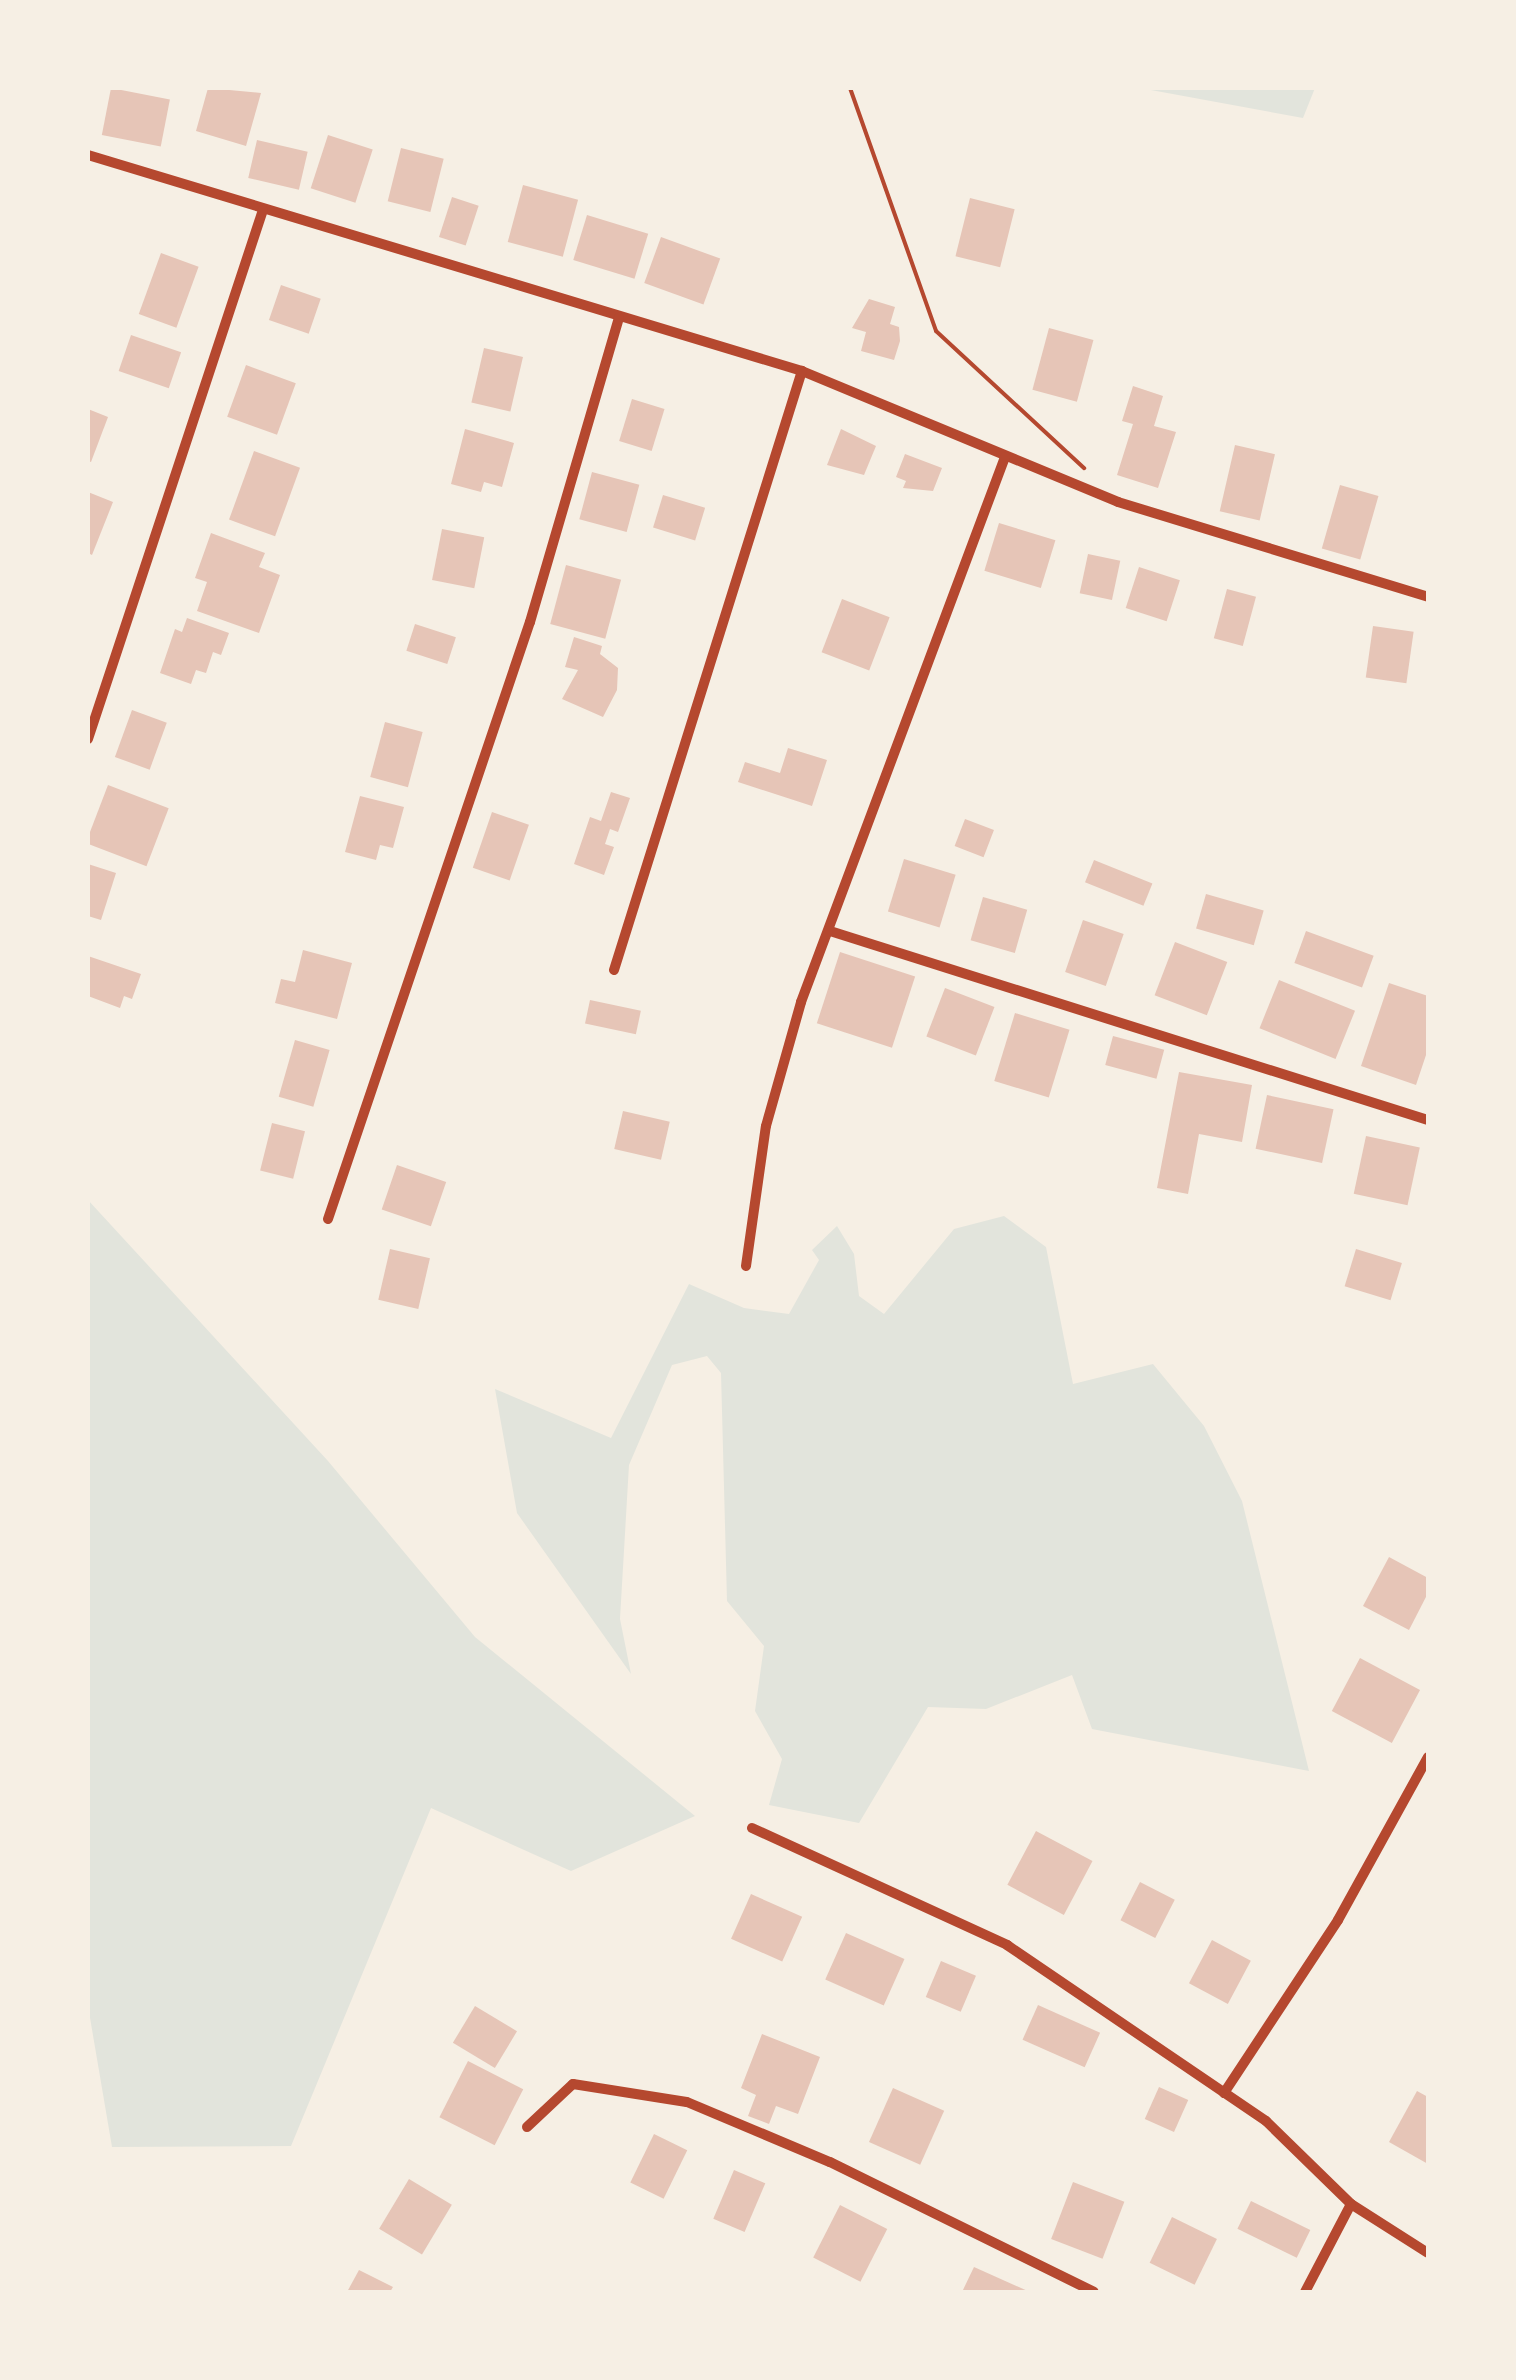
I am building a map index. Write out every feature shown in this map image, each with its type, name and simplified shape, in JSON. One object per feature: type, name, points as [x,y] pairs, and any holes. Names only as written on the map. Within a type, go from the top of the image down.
[{"type":"street","points":[[88,155],[802,371],[1118,502],[1428,597]]},
{"type":"street","points":[[88,738],[263,210]]},
{"type":"street","points":[[328,1218],[530,622],[619,318]]},
{"type":"street","points":[[614,970],[802,371]]},
{"type":"street","points":[[746,1266],[766,1126],[801,1002],[830,931],[836,896],[1005,457]]},
{"type":"street","points":[[830,931],[1428,1120]]},
{"type":"street","points":[[1224,2093],[1318,1951],[1428,1756]]},
{"type":"street","points":[[752,1828],[1007,1945],[1266,2121],[1351,2204],[1428,2253]]},
{"type":"street","points":[[526,2127],[573,2084],[688,2102],[830,2162],[1094,2292]]},
{"type":"street","points":[[1306,2292],[1351,2204]]},
{"type":"path","points":[[778,88],[797,88]]},
{"type":"path","points":[[850,88],[936,331],[1092,476]]},
{"type":"shaded area","points":[[1140,88],[1315,88],[1303,118]]},
{"type":"shaded area","points":[[88,1200],[328,1461],[475,1637],[695,1816],[571,1871],[431,1808],[291,2146],[112,2147],[88,2006]]},
{"type":"shaded area","points":[[1004,1216],[1046,1247],[1073,1384],[1153,1364],[1204,1426],[1242,1501],[1309,1771],[1092,1729],[1072,1675],[986,1709],[928,1707],[859,1823],[769,1805],[782,1759],[755,1711],[764,1646],[727,1601],[721,1373],[707,1356],[672,1365],[629,1465],[620,1619],[631,1674],[517,1513],[495,1389],[611,1438],[689,1284],[744,1308],[789,1314],[819,1260],[812,1250],[837,1226],[854,1254],[859,1296],[884,1314],[954,1229]]},
{"type":"building","points":[[111,88],[170,99],[161,147],[102,135]]},
{"type":"building","points":[[208,88],[261,93],[246,146],[196,131]]},
{"type":"building","points":[[328,135],[373,150],[355,203],[311,188]]},
{"type":"building","points":[[257,140],[308,152],[299,190],[248,178]]},
{"type":"building","points":[[401,148],[444,159],[430,212],[388,201]]},
{"type":"building","points":[[523,185],[578,200],[563,257],[508,242]]},
{"type":"building","points":[[452,197],[479,206],[466,246],[439,237]]},
{"type":"building","points":[[970,198],[1015,209],[1000,267],[955,256]]},
{"type":"building","points":[[587,215],[648,234],[634,279],[573,260]]},
{"type":"building","points":[[661,237],[720,259],[703,305],[644,283]]},
{"type":"building","points":[[161,253],[199,267],[176,328],[139,314]]},
{"type":"building","points":[[281,285],[321,299],[309,334],[269,320]]},
{"type":"building","points":[[869,299],[895,307],[890,324],[899,327],[900,341],[894,360],[861,351],[866,332],[852,328]]},
{"type":"building","points":[[1049,328],[1093,340],[1077,402],[1032,390]]},
{"type":"building","points":[[131,335],[181,352],[169,388],[119,371]]},
{"type":"building","points":[[484,348],[523,357],[510,412],[471,403]]},
{"type":"building","points":[[246,365],[296,383],[277,435],[227,417]]},
{"type":"building","points":[[1133,386],[1163,396],[1154,426],[1176,432],[1158,488],[1117,475],[1133,424],[1122,421]]},
{"type":"building","points":[[632,399],[665,409],[652,451],[619,441]]},
{"type":"building","points":[[88,409],[108,417],[91,462],[88,461]]},
{"type":"building","points":[[465,429],[514,443],[502,487],[484,482],[481,492],[451,484]]},
{"type":"building","points":[[841,429],[876,446],[864,475],[827,465]]},
{"type":"building","points":[[1235,445],[1275,454],[1260,520],[1220,511]]},
{"type":"building","points":[[254,451],[300,468],[275,536],[229,520]]},
{"type":"building","points":[[905,454],[942,468],[933,491],[903,488],[906,481],[896,477]]},
{"type":"building","points":[[592,472],[639,485],[627,532],[579,519]]},
{"type":"building","points":[[1340,485],[1378,496],[1360,559],[1322,548]]},
{"type":"building","points":[[88,492],[113,502],[92,555],[88,553]]},
{"type":"building","points":[[663,495],[705,508],[695,540],[653,528]]},
{"type":"building","points":[[999,523],[1055,540],[1041,588],[984,571]]},
{"type":"building","points":[[442,529],[484,537],[474,588],[432,580]]},
{"type":"building","points":[[211,533],[265,553],[259,567],[280,575],[259,633],[197,611],[207,582],[195,578]]},
{"type":"building","points":[[1088,554],[1120,561],[1112,600],[1080,593]]},
{"type":"building","points":[[566,565],[621,580],[605,639],[550,624]]},
{"type":"building","points":[[1139,567],[1180,580],[1167,621],[1126,608]]},
{"type":"building","points":[[1227,589],[1256,597],[1243,646],[1214,638]]},
{"type":"building","points":[[842,599],[890,617],[869,670],[822,652]]},
{"type":"building","points":[[187,618],[229,633],[221,655],[213,652],[206,673],[196,670],[191,684],[160,673],[175,629],[182,632]]},
{"type":"building","points":[[415,624],[456,637],[447,664],[406,651]]},
{"type":"building","points":[[1373,626],[1414,632],[1406,683],[1366,677]]},
{"type":"building","points":[[574,637],[602,646],[600,654],[618,668],[617,690],[603,717],[562,699],[578,670],[565,667]]},
{"type":"building","points":[[132,710],[167,723],[150,770],[115,757]]},
{"type":"building","points":[[385,722],[423,732],[408,787],[370,777]]},
{"type":"building","points":[[788,748],[827,760],[812,806],[738,782],[745,762],[780,773]]},
{"type":"building","points":[[108,785],[169,808],[146,866],[88,844]]},
{"type":"building","points":[[611,792],[630,798],[618,832],[610,829],[605,844],[614,847],[604,875],[574,864],[590,817],[601,821]]},
{"type":"building","points":[[360,796],[404,807],[393,848],[380,845],[376,860],[345,852]]},
{"type":"building","points":[[492,812],[529,825],[510,880],[473,868]]},
{"type":"building","points":[[965,819],[994,830],[984,857],[955,846]]},
{"type":"building","points":[[904,859],[956,875],[940,927],[888,912]]},
{"type":"building","points":[[1094,860],[1152,884],[1143,906],[1085,882]]},
{"type":"building","points":[[88,864],[116,873],[101,920],[88,916]]},
{"type":"building","points":[[1206,894],[1264,911],[1254,945],[1196,929]]},
{"type":"building","points":[[983,897],[1027,910],[1015,953],[971,940]]},
{"type":"building","points":[[1083,920],[1124,934],[1106,986],[1065,972]]},
{"type":"building","points":[[1306,931],[1374,956],[1362,988],[1294,963]]},
{"type":"building","points":[[1175,942],[1227,962],[1207,1015],[1155,995]]},
{"type":"building","points":[[303,950],[352,963],[337,1019],[275,1003],[281,979],[295,982]]},
{"type":"building","points":[[840,952],[915,976],[892,1048],[817,1023]]},
{"type":"building","points":[[88,956],[141,974],[132,999],[124,996],[120,1008],[88,996]]},
{"type":"building","points":[[1279,980],[1355,1011],[1336,1059],[1260,1028]]},
{"type":"building","points":[[1389,983],[1428,996],[1428,1049],[1416,1085],[1361,1066]]},
{"type":"building","points":[[945,988],[994,1007],[976,1056],[926,1037]]},
{"type":"building","points":[[590,1000],[641,1011],[636,1034],[585,1023]]},
{"type":"building","points":[[1015,1013],[1070,1030],[1049,1098],[994,1081]]},
{"type":"building","points":[[1113,1036],[1164,1050],[1156,1079],[1105,1065]]},
{"type":"building","points":[[295,1040],[330,1050],[313,1107],[279,1097]]},
{"type":"building","points":[[1179,1072],[1252,1085],[1242,1142],[1199,1134],[1188,1194],[1157,1188]]},
{"type":"building","points":[[1267,1095],[1334,1109],[1322,1163],[1256,1149]]},
{"type":"building","points":[[623,1111],[670,1122],[661,1160],[614,1149]]},
{"type":"building","points":[[272,1123],[305,1131],[293,1179],[260,1171]]},
{"type":"building","points":[[1366,1136],[1420,1147],[1408,1205],[1354,1194]]},
{"type":"building","points":[[397,1165],[446,1182],[431,1226],[382,1209]]},
{"type":"building","points":[[390,1249],[430,1258],[418,1309],[378,1300]]},
{"type":"building","points":[[1356,1249],[1402,1263],[1391,1300],[1345,1286]]},
{"type":"building","points":[[1389,1557],[1428,1578],[1428,1593],[1409,1630],[1363,1606]]},
{"type":"building","points":[[1360,1658],[1420,1690],[1392,1743],[1332,1711]]},
{"type":"building","points":[[1036,1831],[1093,1861],[1064,1915],[1007,1885]]},
{"type":"building","points":[[1140,1882],[1175,1900],[1155,1938],[1120,1920]]},
{"type":"building","points":[[751,1894],[802,1917],[782,1962],[731,1939]]},
{"type":"building","points":[[846,1933],[904,1959],[884,2006],[825,1980]]},
{"type":"building","points":[[1212,1940],[1251,1961],[1228,2004],[1189,1983]]},
{"type":"building","points":[[941,1961],[976,1976],[961,2012],[926,1997]]},
{"type":"building","points":[[1038,2005],[1100,2033],[1085,2067],[1023,2040]]},
{"type":"building","points":[[475,2006],[517,2031],[495,2068],[453,2043]]},
{"type":"building","points":[[762,2034],[820,2057],[798,2114],[776,2106],[769,2124],[748,2116],[756,2095],[741,2088]]},
{"type":"building","points":[[468,2061],[523,2089],[495,2145],[439,2117]]},
{"type":"building","points":[[1159,2087],[1188,2100],[1174,2132],[1145,2119]]},
{"type":"building","points":[[893,2088],[944,2111],[920,2165],[869,2142]]},
{"type":"building","points":[[1417,2091],[1428,2097],[1428,2164],[1389,2142]]},
{"type":"building","points":[[654,2134],[687,2150],[664,2199],[630,2183]]},
{"type":"building","points":[[734,2170],[765,2183],[745,2232],[713,2219]]},
{"type":"building","points":[[409,2179],[452,2205],[422,2254],[379,2229]]},
{"type":"building","points":[[1073,2182],[1124,2202],[1102,2259],[1051,2239]]},
{"type":"building","points":[[1251,2201],[1310,2230],[1297,2258],[1237,2229]]},
{"type":"building","points":[[840,2205],[887,2229],[860,2282],[813,2258]]},
{"type":"building","points":[[1172,2217],[1217,2239],[1195,2285],[1150,2263]]},
{"type":"building","points":[[974,2267],[1030,2292],[962,2292]]},
{"type":"building","points":[[359,2270],[393,2287],[390,2292],[347,2292]]}]
